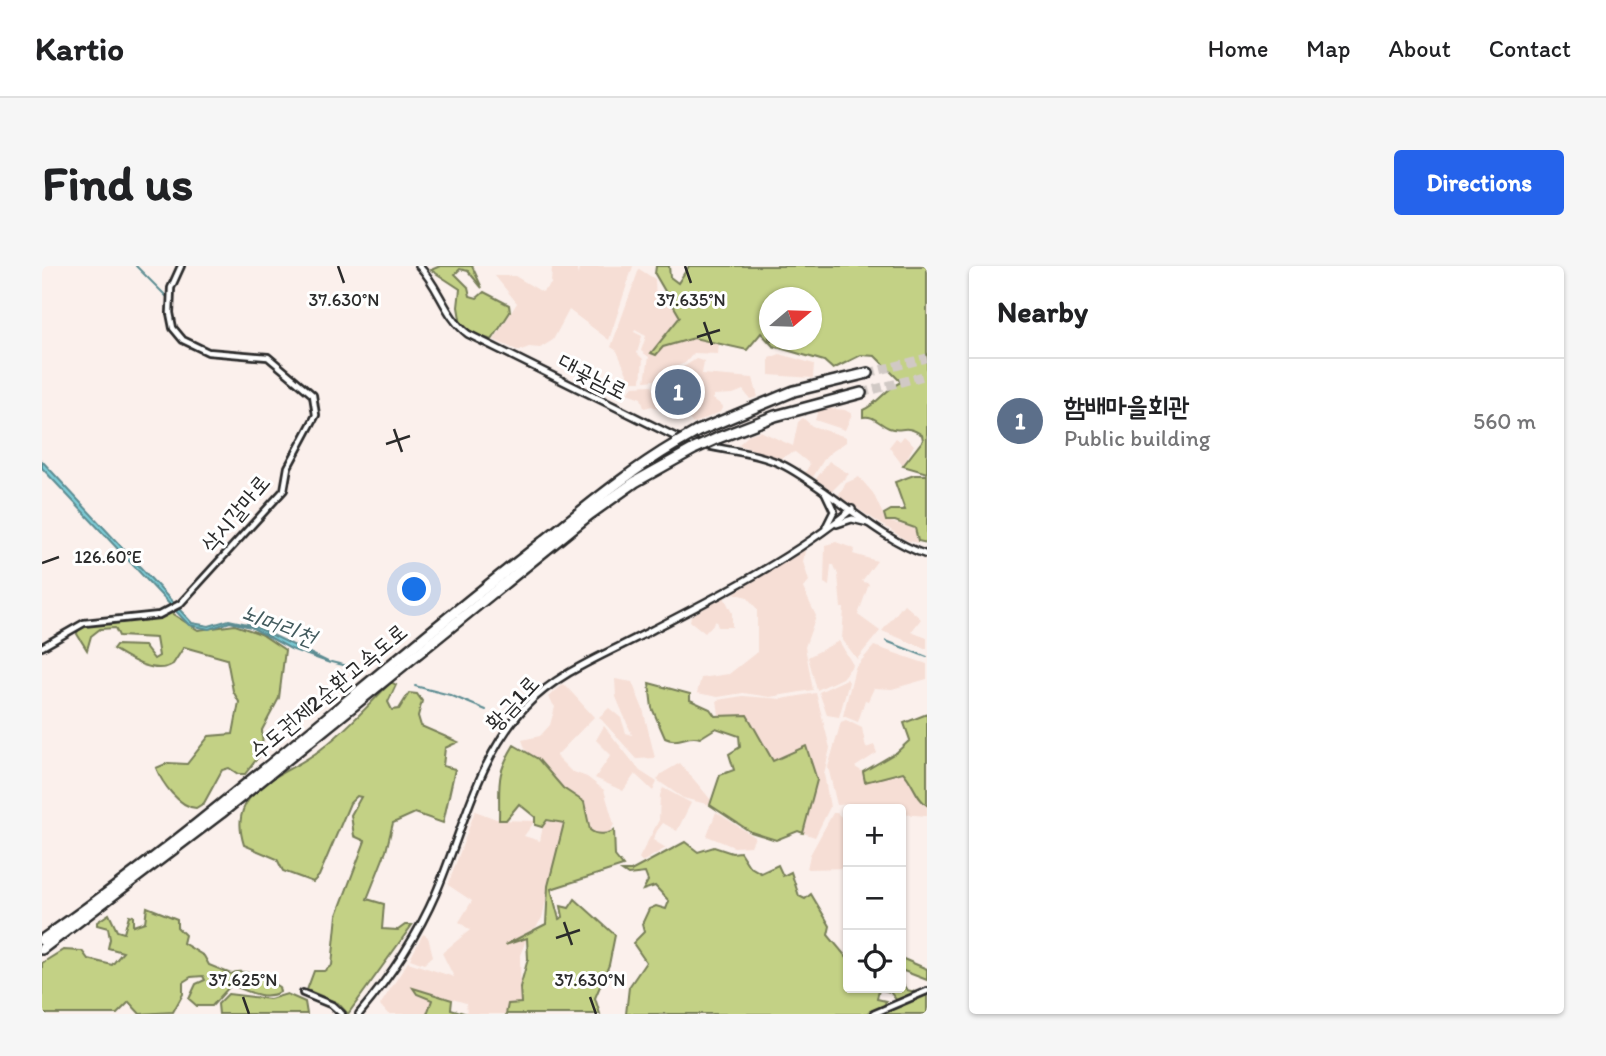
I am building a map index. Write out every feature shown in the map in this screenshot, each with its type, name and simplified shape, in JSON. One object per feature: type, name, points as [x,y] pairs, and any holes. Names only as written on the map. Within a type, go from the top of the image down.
[{"type":"highway","name":"수도권제2순환고속도로","points":[[42,940],[315,729],[470,600],[617,484],[698,431],[794,391],[868,373]]},
{"type":"highway","name":"수도권제2순환고속도로","points":[[42,948],[221,813],[590,514],[635,482],[718,438],[775,416],[861,393]]},
{"type":"street","name":"삭시갈마로","points":[[42,646],[84,623],[155,616],[178,605],[284,490],[288,467],[316,415],[313,396],[268,357],[208,352],[189,345],[180,337],[172,324],[170,308],[171,288],[181,266]]},
{"type":"street","name":"대곶남로","points":[[419,266],[433,282],[458,325],[474,337],[672,435],[705,447],[778,463],[875,526],[927,555]]},
{"type":"street","points":[[824,491],[834,511],[825,530]]},
{"type":"street","name":"황금1로","points":[[359,1014],[393,970],[418,929],[446,869],[484,767],[505,732],[527,705],[568,674],[684,613],[825,530],[852,509]]},
{"type":"street","points":[[825,530],[852,519],[875,526]]},
{"type":"street","points":[[873,1014],[927,991]]},
{"type":"street","points":[[303,993],[332,1005],[342,1014]]},
{"type":"shaded area","points":[[552,266],[576,266],[578,275],[579,266],[633,266],[609,340],[569,310],[553,340],[540,348],[529,347],[519,351],[494,340],[517,303],[495,276],[515,276],[542,292],[551,284]]},
{"type":"shaded area","points":[[639,269],[655,279],[656,303],[660,305],[666,295],[680,317],[656,355],[663,347],[694,338],[719,343],[718,354],[694,353],[685,363],[667,370],[666,379],[645,381],[649,357],[641,351],[646,336],[635,330],[634,332],[642,336],[637,353],[643,359],[641,381],[630,381],[617,351],[611,347]]},
{"type":"shaded area","points":[[780,354],[814,364],[813,378],[769,375],[769,358]]},
{"type":"shaded area","points":[[696,359],[704,361],[702,374],[753,378],[758,397],[750,399],[743,390],[733,394],[713,395],[713,399],[723,406],[720,412],[693,424],[675,402],[680,398],[682,388],[673,390],[671,375]]},
{"type":"shaded area","points":[[652,385],[655,395],[659,394],[667,408],[666,413],[652,406],[644,408],[641,398],[627,393],[633,386]]},
{"type":"shaded area","points":[[818,410],[845,410],[852,414],[845,430],[815,420]]},
{"type":"shaded area","points":[[803,418],[812,426],[846,437],[846,442],[826,456],[813,477],[805,473],[810,464],[795,452],[780,458],[738,445],[750,434],[760,431],[793,446],[798,422]]},
{"type":"shaded area","points":[[904,436],[914,445],[903,466],[889,447],[896,438],[900,441]]},
{"type":"shaded area","points":[[829,461],[849,474],[832,491],[816,479]]},
{"type":"shaded area","points":[[859,477],[873,493],[886,521],[915,528],[917,543],[906,540],[838,496],[846,483]]},
{"type":"shaded area","points":[[836,542],[855,549],[853,554],[877,561],[862,581],[869,584],[858,615],[880,631],[857,659],[842,639],[844,608],[841,608],[838,575],[834,565],[831,565],[829,586],[824,583],[825,545]]},
{"type":"shaded area","points":[[805,550],[803,562],[809,581],[803,588],[816,616],[805,647],[813,690],[770,697],[743,693],[718,697],[697,693],[701,678],[729,674],[757,652],[757,609],[747,597],[734,593]]},
{"type":"shaded area","points":[[724,597],[732,613],[732,627],[718,627],[716,621],[705,633],[690,621],[691,616]]},
{"type":"shaded area","points":[[904,604],[921,619],[911,632],[927,638],[927,649],[882,631]]},
{"type":"shaded area","points":[[839,641],[853,665],[842,678],[817,690],[808,657]]},
{"type":"shaded area","points":[[874,646],[927,664],[927,679],[892,689],[874,688],[868,701],[865,700],[858,722],[843,716],[855,668]]},
{"type":"shaded area","points":[[615,679],[632,682],[643,709],[655,758],[637,759],[599,717],[609,708],[621,718],[626,733],[632,735],[616,697]]},
{"type":"shaded area","points":[[847,679],[849,682],[839,717],[827,715],[819,692]]},
{"type":"shaded area","points":[[564,684],[594,717],[556,756],[571,771],[587,777],[604,790],[614,824],[610,833],[596,834],[590,830],[584,802],[563,788],[538,760],[527,753],[522,740],[540,736],[550,725],[555,707],[548,697]]},
{"type":"shaded area","points":[[816,693],[830,748],[824,774],[830,807],[815,837],[803,833],[817,780],[806,746],[773,761],[747,715],[719,715],[717,700],[743,696],[782,699]]},
{"type":"shaded area","points":[[846,720],[862,728],[866,748],[874,745],[877,753],[855,767],[863,772],[865,782],[903,772],[914,784],[922,802],[927,805],[927,816],[906,814],[906,804],[837,805],[828,767],[841,722]]},
{"type":"shaded area","points":[[604,726],[640,771],[657,782],[653,791],[635,774],[623,791],[595,778],[611,755],[596,740]]},
{"type":"shaded area","points":[[680,763],[711,800],[710,805],[683,798],[657,780],[661,774]]},
{"type":"shaded area","points":[[663,788],[691,803],[677,831],[663,823],[657,831],[653,840],[666,848],[642,862],[639,858],[659,820],[660,795]]},
{"type":"shaded area","points":[[475,811],[499,820],[535,821],[524,836],[540,841],[544,821],[564,823],[542,918],[536,927],[506,945],[527,938],[520,955],[521,1003],[508,1004],[506,1014],[467,1014],[466,1003],[414,988],[417,994],[432,1000],[427,1014],[388,1014],[380,1005],[408,962],[454,977],[442,953],[470,930],[459,922],[472,901],[448,885]]},
{"type":"shaded area","points":[[716,812],[755,837],[751,846],[734,847],[707,836]]},
{"type":"shaded area","points":[[833,813],[837,813],[843,818],[843,868],[807,869],[810,855]]},
{"type":"shaded area","points":[[423,934],[428,937],[433,956],[424,964],[410,959]]},
{"type":"green space","points":[[440,266],[472,266],[482,288],[468,271],[460,269],[455,274],[468,287],[470,296],[477,298],[484,292],[509,305],[510,312],[492,340],[474,334],[461,325],[458,307],[460,289],[431,270]]},
{"type":"green space","points":[[656,266],[669,266],[670,277],[678,283],[689,266],[927,266],[927,473],[903,466],[923,440],[922,435],[908,429],[889,428],[863,417],[863,410],[901,382],[875,356],[861,355],[833,369],[824,361],[787,350],[822,350],[822,287],[759,287],[759,335],[747,350],[694,338],[663,347],[656,355],[651,353],[680,317],[655,274]]},
{"type":"green space","points":[[914,475],[927,475],[927,543],[918,541],[915,528],[895,521],[886,521],[884,514],[891,510],[905,510],[895,482]]},
{"type":"green space","points":[[171,613],[198,630],[235,625],[261,634],[285,650],[279,698],[262,730],[263,751],[245,774],[238,774],[229,768],[222,770],[204,803],[196,808],[177,799],[156,768],[168,763],[187,764],[209,736],[233,734],[239,702],[233,691],[227,659],[184,647],[173,664],[150,667],[113,649],[116,645],[144,646],[154,659],[159,656],[156,638],[119,636],[115,628],[100,629],[91,636],[87,650],[77,634],[78,629],[100,621],[148,618]]},
{"type":"green space","points":[[391,682],[396,685],[388,702],[392,710],[399,709],[409,693],[417,694],[422,701],[418,716],[421,726],[458,742],[445,748],[443,766],[455,769],[443,823],[415,813],[393,823],[386,851],[367,899],[384,904],[382,929],[398,930],[405,925],[412,925],[348,1014],[338,1003],[307,990],[314,971],[324,971],[332,965],[337,915],[365,841],[354,836],[351,815],[361,797],[357,796],[350,803],[319,876],[313,882],[283,871],[277,859],[244,845],[240,822],[245,805],[256,791],[330,742]]},
{"type":"green space","points":[[649,683],[690,694],[690,700],[710,709],[715,716],[747,715],[773,761],[806,746],[817,780],[803,833],[798,831],[776,840],[751,832],[710,805],[720,775],[734,770],[729,754],[740,747],[739,736],[716,728],[700,738],[665,738],[652,708]]},
{"type":"green space","points":[[927,714],[927,805],[920,799],[903,772],[865,782],[863,772],[897,752],[910,740],[904,723]]},
{"type":"green space","points":[[514,745],[538,759],[563,788],[584,802],[590,830],[603,834],[614,830],[615,856],[623,866],[551,889],[559,919],[563,917],[561,906],[569,908],[575,899],[615,935],[609,965],[595,998],[600,1014],[506,1014],[508,1004],[521,1003],[520,987],[528,959],[527,938],[505,945],[546,924],[548,886],[564,823],[547,820],[542,827],[535,825],[535,817],[519,804],[506,820],[499,820],[501,773]]},
{"type":"green space","points":[[685,842],[698,852],[714,847],[732,853],[740,852],[749,866],[761,873],[778,865],[783,876],[791,872],[799,896],[805,899],[811,894],[830,926],[828,935],[843,953],[843,993],[878,993],[877,999],[886,1001],[884,1006],[867,1014],[626,1014],[629,987],[646,962],[633,943],[644,932],[642,924],[649,909],[656,906],[666,909],[669,901],[655,886],[643,890],[648,881],[645,873],[628,875],[622,871],[631,871]]},
{"type":"green space","points":[[147,907],[177,919],[177,927],[185,935],[183,943],[204,956],[209,965],[231,974],[242,972],[255,975],[279,987],[280,992],[261,995],[231,985],[212,1006],[197,1006],[189,999],[196,984],[205,980],[203,976],[191,977],[183,982],[183,994],[173,1012],[140,1014],[129,1002],[117,1014],[42,1014],[42,963],[63,950],[82,951],[88,959],[112,965],[123,952],[108,948],[108,928],[97,925],[97,922],[109,914],[117,931],[124,933],[129,915],[133,916],[133,926],[145,922]]},
{"type":"green space","points":[[906,960],[927,969],[927,980],[906,972]]},
{"type":"green space","points":[[413,988],[452,1000],[451,1009],[467,1014],[427,1014],[432,1000],[417,994]]},
{"type":"green space","points":[[906,989],[919,993],[898,1002],[891,993],[906,993]]},
{"type":"green space","points":[[228,994],[270,999],[287,994],[305,1002],[307,1014],[219,1014],[218,1004]]},
{"type":"green space","points":[[927,994],[927,1014],[880,1014]]},
{"type":"water","points":[[42,461],[192,623],[209,626],[229,620],[252,625],[330,663],[291,649],[251,627],[230,622],[209,629],[189,625],[42,468]]},
{"type":"waterway","points":[[136,266],[167,297]]},
{"type":"waterway","points":[[886,641],[927,657]]},
{"type":"waterway","name":"뇌머리천","points":[[331,662],[364,670]]},
{"type":"waterway","name":"뇌머리천","points":[[415,686],[450,695],[486,710]]},
{"type":"tunnel","points":[[868,373],[927,358]]},
{"type":"tunnel","points":[[861,393],[927,375]]},
{"type":"place","name":"함배마을회관","points":[[678,392]]}]
